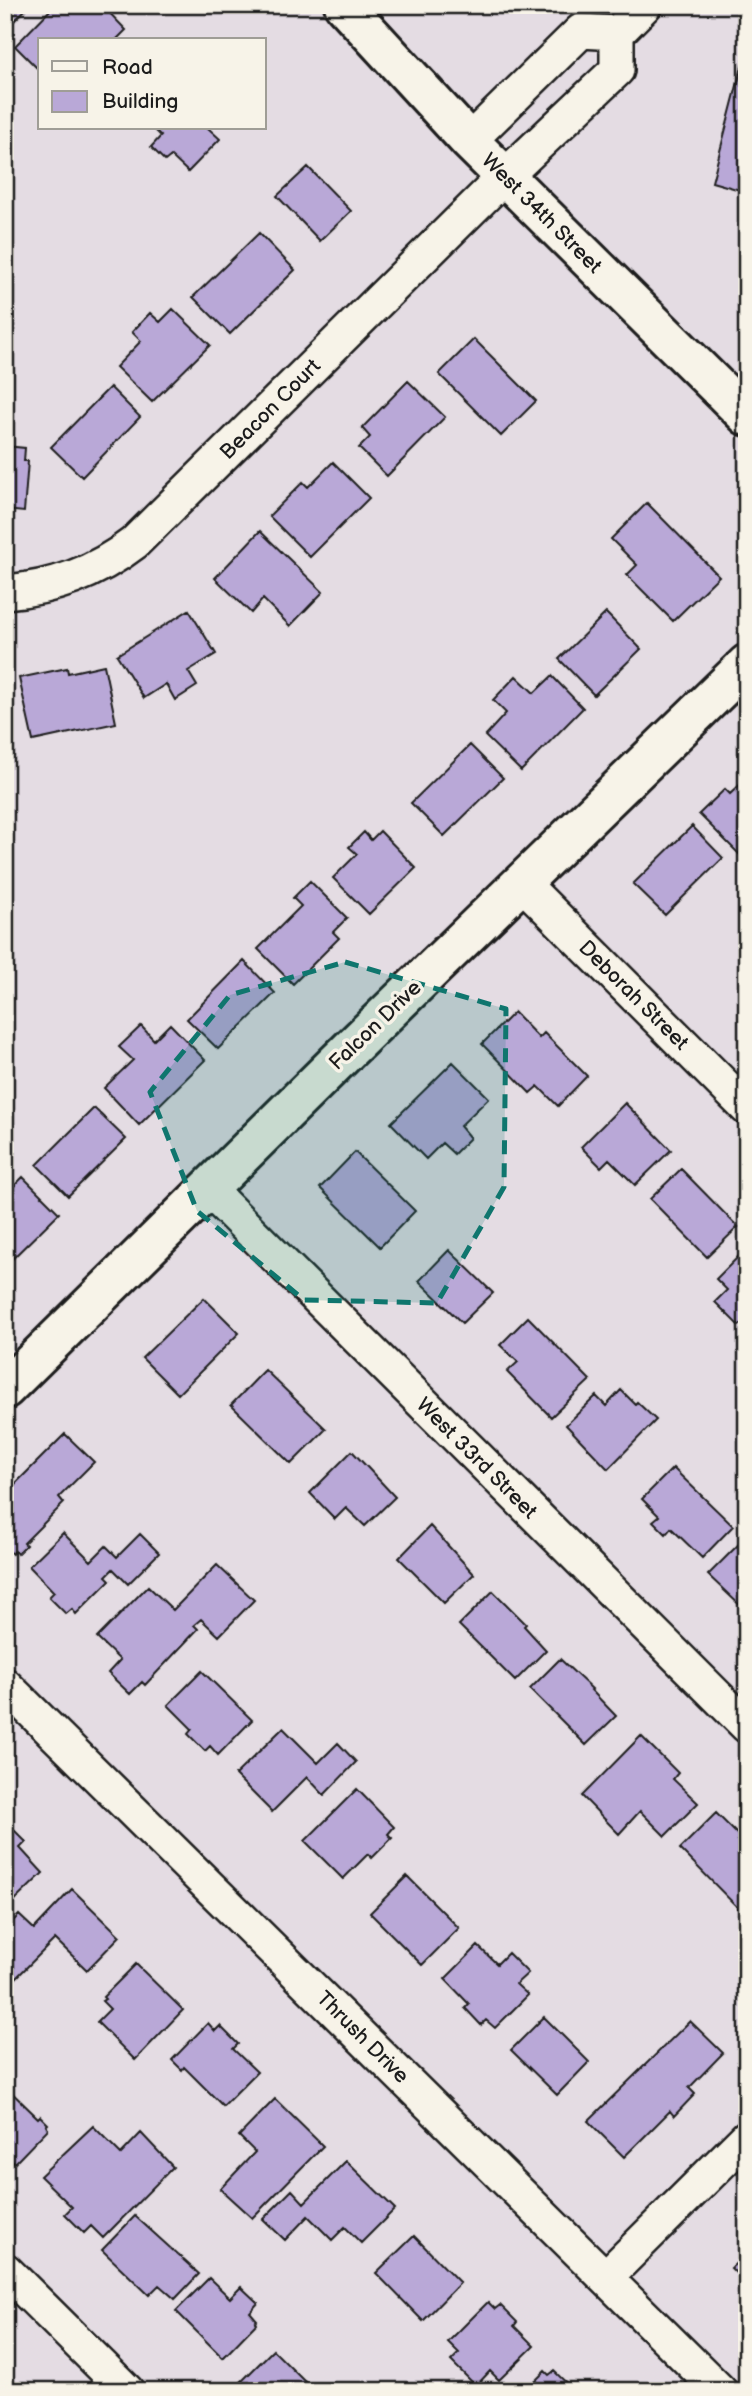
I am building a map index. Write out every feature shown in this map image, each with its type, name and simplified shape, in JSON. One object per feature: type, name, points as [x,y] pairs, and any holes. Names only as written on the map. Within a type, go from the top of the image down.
[{"type":"street","name":"West 34th Street","points":[[344,5],[469,141],[747,416]]},
{"type":"street","points":[[469,141],[580,31],[617,33],[645,5]]},
{"type":"street","name":"Beacon Court","points":[[5,592],[47,587],[78,577],[108,562],[134,543],[505,176],[617,70],[617,33]]},
{"type":"street","name":"Falcon Drive","points":[[5,1389],[747,664]]},
{"type":"street","name":"Deborah Street","points":[[521,882],[747,1108]]},
{"type":"street","name":"West 33rd Street","points":[[208,1189],[747,1726]]},
{"type":"street","name":"Thrush Drive","points":[[5,1685],[720,2391]]},
{"type":"street","points":[[606,2277],[747,2137]]},
{"type":"street","points":[[5,2270],[127,2391]]},
{"type":"highlighted area","points":[[345,962],[506,1009],[504,1187],[437,1303],[304,1300],[197,1211],[150,1092],[230,995]]},
{"type":"building","points":[[5,5],[30,5],[9,26],[5,22]]},
{"type":"building","points":[[55,5],[102,5],[126,30],[118,38],[38,38],[38,69],[15,46]]},
{"type":"building","points":[[747,47],[747,192],[712,182]]},
{"type":"building","points":[[155,130],[210,130],[220,139],[188,172],[171,156],[165,161],[151,147],[161,136]]},
{"type":"building","points":[[308,167],[351,211],[320,241],[277,196]]},
{"type":"building","points":[[259,233],[295,270],[230,334],[193,297]]},
{"type":"building","points":[[173,309],[210,345],[152,402],[116,367],[141,341],[132,332],[150,313],[160,322]]},
{"type":"building","points":[[474,339],[536,401],[501,436],[439,374]]},
{"type":"building","points":[[408,381],[445,417],[387,476],[359,448],[370,437],[362,428]]},
{"type":"building","points":[[110,387],[140,417],[82,477],[51,447]]},
{"type":"building","points":[[5,446],[25,448],[24,461],[28,461],[24,512],[5,510]]},
{"type":"building","points":[[333,462],[369,498],[310,557],[269,516],[303,482],[308,487]]},
{"type":"building","points":[[647,503],[719,576],[673,621],[627,575],[637,565],[611,539]]},
{"type":"building","points":[[260,531],[323,592],[290,626],[263,599],[251,613],[215,578]]},
{"type":"building","points":[[189,610],[216,654],[188,671],[197,686],[175,700],[166,684],[144,698],[117,655]]},
{"type":"building","points":[[606,613],[641,649],[594,695],[559,659]]},
{"type":"building","points":[[104,665],[116,723],[33,741],[19,678],[67,668],[68,673]]},
{"type":"building","points":[[516,676],[534,693],[552,676],[583,708],[521,771],[485,736],[506,713],[493,700]]},
{"type":"building","points":[[470,745],[503,778],[444,836],[411,803]]},
{"type":"building","points":[[747,778],[745,860],[699,814],[725,789],[730,794]]},
{"type":"building","points":[[692,826],[723,858],[665,915],[633,884]]},
{"type":"building","points":[[380,831],[416,868],[369,914],[333,878],[357,854],[349,847],[364,832],[371,840]]},
{"type":"building","points":[[310,881],[347,918],[333,932],[339,938],[293,984],[258,949],[301,906],[293,898]]},
{"type":"building","points":[[244,961],[275,993],[218,1049],[187,1019]]},
{"type":"building","points":[[514,1012],[539,1038],[544,1033],[587,1076],[558,1106],[538,1086],[530,1093],[482,1044]]},
{"type":"building","points":[[170,1024],[205,1060],[139,1125],[104,1088],[133,1060],[119,1047],[141,1026],[154,1040]]},
{"type":"building","points":[[453,1062],[489,1098],[460,1126],[470,1138],[454,1154],[442,1143],[426,1159],[391,1123]]},
{"type":"building","points":[[625,1103],[671,1150],[635,1185],[609,1159],[601,1167],[581,1147]]},
{"type":"building","points":[[94,1108],[126,1139],[68,1196],[37,1165]]},
{"type":"building","points":[[355,1152],[415,1211],[380,1247],[320,1188]]},
{"type":"building","points":[[681,1169],[738,1227],[707,1257],[650,1199]]},
{"type":"building","points":[[23,1177],[59,1213],[5,1266],[5,1195]]},
{"type":"building","points":[[747,1248],[747,1319],[739,1326],[715,1302],[727,1290],[716,1279]]},
{"type":"building","points":[[449,1250],[493,1293],[462,1323],[419,1281]]},
{"type":"building","points":[[204,1298],[239,1333],[178,1394],[142,1358]]},
{"type":"building","points":[[528,1317],[590,1380],[551,1417],[507,1372],[518,1362],[500,1345]]},
{"type":"building","points":[[265,1370],[326,1429],[291,1464],[231,1405]]},
{"type":"building","points":[[621,1390],[656,1420],[608,1469],[566,1425],[596,1396],[606,1406]]},
{"type":"building","points":[[65,1434],[94,1462],[59,1497],[64,1503],[24,1543],[26,1545],[17,1554],[15,1551],[12,1554],[5,1546],[5,1494]]},
{"type":"building","points":[[352,1451],[395,1497],[365,1526],[346,1508],[335,1519],[310,1493]]},
{"type":"building","points":[[673,1468],[733,1526],[702,1558],[671,1528],[666,1534],[653,1521],[659,1516],[642,1499]]},
{"type":"building","points":[[430,1526],[474,1574],[444,1603],[399,1558]]},
{"type":"building","points":[[63,1533],[91,1561],[106,1546],[117,1557],[140,1534],[159,1553],[128,1584],[113,1569],[106,1576],[110,1580],[76,1614],[72,1609],[66,1614],[49,1597],[54,1592],[29,1566]]},
{"type":"building","points":[[743,1540],[747,1544],[747,1612],[708,1575]]},
{"type":"building","points":[[217,1565],[254,1600],[219,1636],[201,1619],[194,1625],[198,1629],[145,1685],[142,1682],[130,1694],[108,1673],[120,1660],[97,1638],[148,1586],[173,1610]]},
{"type":"building","points":[[493,1591],[526,1624],[524,1626],[546,1650],[515,1681],[459,1625]]},
{"type":"building","points":[[560,1659],[616,1716],[586,1745],[530,1689]]},
{"type":"building","points":[[202,1671],[252,1720],[218,1755],[210,1746],[205,1751],[188,1734],[192,1729],[168,1705]]},
{"type":"building","points":[[283,1728],[318,1763],[338,1743],[356,1762],[324,1795],[307,1777],[272,1812],[235,1775]]},
{"type":"building","points":[[641,1736],[678,1773],[673,1779],[698,1803],[665,1836],[640,1811],[619,1834],[582,1796]]},
{"type":"building","points":[[357,1789],[394,1827],[388,1834],[392,1838],[372,1858],[368,1854],[343,1879],[305,1841]]},
{"type":"building","points":[[716,1813],[747,1844],[747,1906],[741,1911],[680,1849]]},
{"type":"building","points":[[7,1823],[26,1842],[20,1848],[43,1873],[10,1905],[5,1900]]},
{"type":"building","points":[[407,1876],[459,1928],[422,1965],[370,1913]]},
{"type":"building","points":[[72,1889],[120,1936],[87,1970],[55,1939],[9,1985],[5,1981],[5,1929],[19,1915],[34,1929]]},
{"type":"building","points":[[478,1946],[497,1964],[508,1953],[528,1973],[516,1984],[528,1995],[495,2028],[486,2020],[481,2025],[465,2008],[469,2004],[445,1979]]},
{"type":"building","points":[[136,1964],[183,2010],[135,2060],[97,2022],[110,2009],[102,2001],[105,1999],[103,1997]]},
{"type":"building","points":[[544,2017],[589,2062],[557,2095],[511,2050]]},
{"type":"building","points":[[690,2021],[723,2053],[689,2088],[695,2094],[674,2116],[670,2111],[624,2157],[588,2121]]},
{"type":"building","points":[[208,2023],[215,2031],[220,2026],[238,2044],[233,2049],[257,2072],[223,2106],[184,2067],[182,2070],[172,2060]]},
{"type":"building","points":[[5,2086],[38,2118],[40,2116],[48,2124],[48,2129],[15,2163],[5,2153]]},
{"type":"building","points":[[275,2099],[323,2146],[252,2218],[220,2189],[255,2152],[239,2136]]},
{"type":"building","points":[[93,2126],[121,2154],[141,2133],[173,2167],[103,2238],[91,2226],[84,2233],[65,2214],[72,2207],[40,2176]]},
{"type":"building","points":[[346,2161],[395,2209],[361,2243],[345,2227],[332,2240],[308,2216],[285,2240],[263,2219],[292,2190],[304,2203]]},
{"type":"building","points":[[135,2216],[199,2274],[175,2299],[159,2285],[149,2295],[102,2250]]},
{"type":"building","points":[[414,2236],[460,2283],[423,2321],[376,2273]]},
{"type":"building","points":[[747,2253],[747,2284],[731,2268]]},
{"type":"building","points":[[209,2278],[230,2298],[241,2287],[258,2303],[250,2312],[257,2320],[256,2324],[223,2358],[176,2311]]},
{"type":"building","points":[[488,2302],[495,2309],[500,2305],[517,2322],[514,2326],[534,2346],[499,2380],[490,2371],[476,2386],[451,2361],[459,2353],[448,2342]]},
{"type":"building","points":[[273,2350],[314,2391],[242,2391],[237,2386]]},
{"type":"building","points":[[545,2371],[549,2375],[554,2371],[575,2391],[525,2391]]}]
